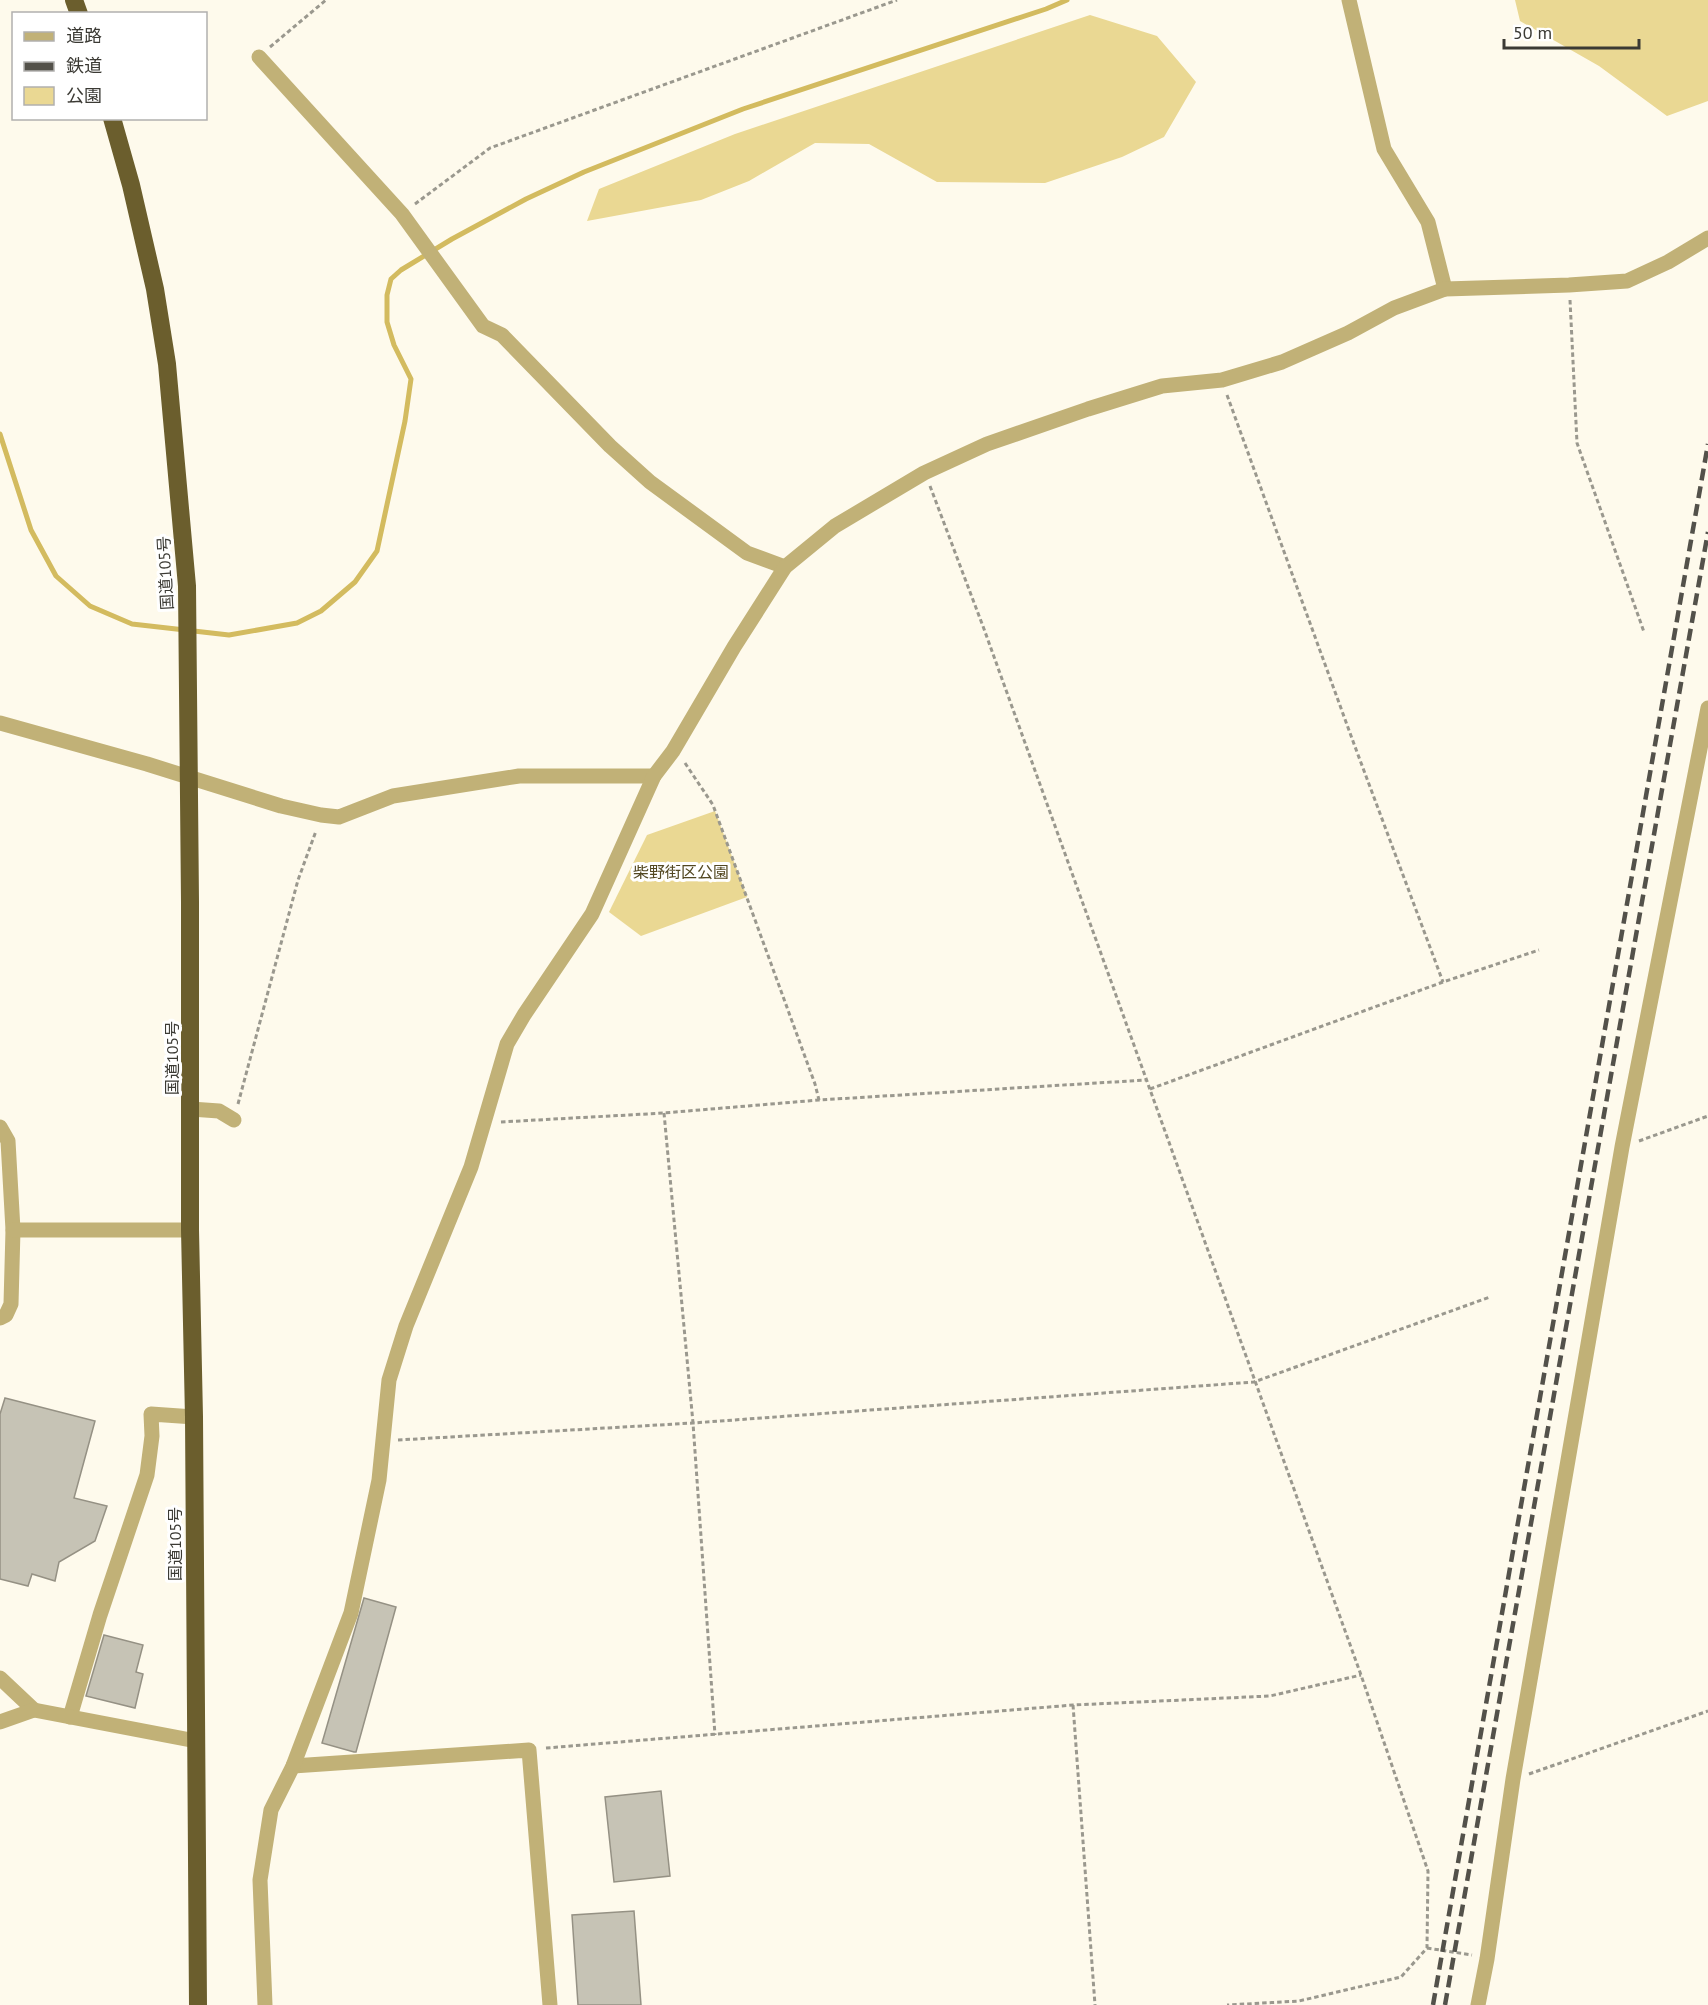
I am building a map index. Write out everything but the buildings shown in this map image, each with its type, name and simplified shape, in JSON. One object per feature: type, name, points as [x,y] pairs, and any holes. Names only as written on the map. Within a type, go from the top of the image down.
[{"type":"highway","name":"国道105号","points":[[113,120],[131,185],[167,364],[187,586],[190,1230],[194,1417],[198,2005]]},
{"type":"street","points":[[1349,0],[1384,149],[1428,222],[1444,289]]},
{"type":"street","points":[[259,57],[402,214],[483,326],[502,335],[610,446],[650,482],[747,553],[785,567]]},
{"type":"street","points":[[265,2005],[260,1880],[271,1810],[293,1766],[351,1612],[379,1480],[389,1380],[406,1326],[471,1167],[507,1044],[592,914],[654,776],[674,751],[734,647],[785,567],[835,526],[924,472],[987,444],[1162,386],[1222,380],[1282,362],[1348,333],[1394,308],[1444,289],[1627,281],[1668,262],[1708,238]]},
{"type":"street","points":[[1478,2005],[1514,1779],[1622,1147],[1708,708]]},
{"type":"street","points":[[0,723],[189,777],[240,795],[321,815],[339,817],[393,796],[519,776],[654,776]]},
{"type":"street","points":[[191,1109],[219,1111],[234,1120]]},
{"type":"street","points":[[0,1127],[8,1141],[13,1230],[11,1304],[6,1315],[0,1318]]},
{"type":"street","points":[[13,1230],[190,1230]]},
{"type":"street","points":[[70,1717],[100,1615],[147,1474],[152,1436],[151,1414],[194,1417]]},
{"type":"street","points":[[0,1677],[34,1710]]},
{"type":"street","points":[[0,1722],[34,1710],[196,1741]]},
{"type":"street","points":[[293,1766],[529,1750],[550,2005]]},
{"type":"path","points":[[259,57],[326,0]]},
{"type":"path","points":[[402,214],[490,148],[897,0]]},
{"type":"path","points":[[1569,285],[1577,442],[1644,632]]},
{"type":"path","points":[[1222,380],[1443,982]]},
{"type":"path","points":[[924,472],[980,617],[1361,1675],[1428,1871],[1427,1948],[1401,1977],[1299,2001],[1227,2005]]},
{"type":"path","points":[[674,751],[683,760],[713,805],[819,1100]]},
{"type":"path","points":[[234,1120],[298,880],[321,815]]},
{"type":"path","points":[[1150,1089],[1443,982],[1539,950]]},
{"type":"path","points":[[484,1123],[1146,1080]]},
{"type":"path","points":[[664,1113],[693,1423],[715,1735]]},
{"type":"path","points":[[1622,1147],[1708,1116]]},
{"type":"path","points":[[383,1441],[693,1423],[1254,1382],[1490,1297]]},
{"type":"path","points":[[529,1750],[1073,1705],[1270,1696],[1361,1675]]},
{"type":"path","points":[[1073,1705],[1095,2005]]},
{"type":"path","points":[[1514,1779],[1708,1710]]},
{"type":"path","points":[[1427,1948],[1465,1952],[1487,1959]]},
{"type":"green space","points":[[1515,0],[1708,0],[1708,101],[1667,116],[1599,66],[1520,21]]},
{"type":"green space","points":[[1090,15],[1157,36],[1196,82],[1164,137],[1122,157],[1045,183],[937,182],[869,144],[815,143],[749,181],[701,200],[587,221],[599,189],[735,134]]},
{"type":"green space","name":"柴野街区公園","points":[[715,811],[747,897],[641,936],[609,912],[647,835]]},
{"type":"waterway","points":[[0,434],[31,530],[56,576],[90,606],[132,624],[229,635],[297,623],[321,611],[355,582],[377,551],[405,421],[411,379],[394,345],[387,322],[387,295],[391,279],[401,270],[526,199],[584,172],[743,109],[1046,9],[1067,0]]},
{"type":"railway","points":[[1433,2005],[1708,444]]},
{"type":"railway","points":[[1445,2005],[1708,532]]}]
